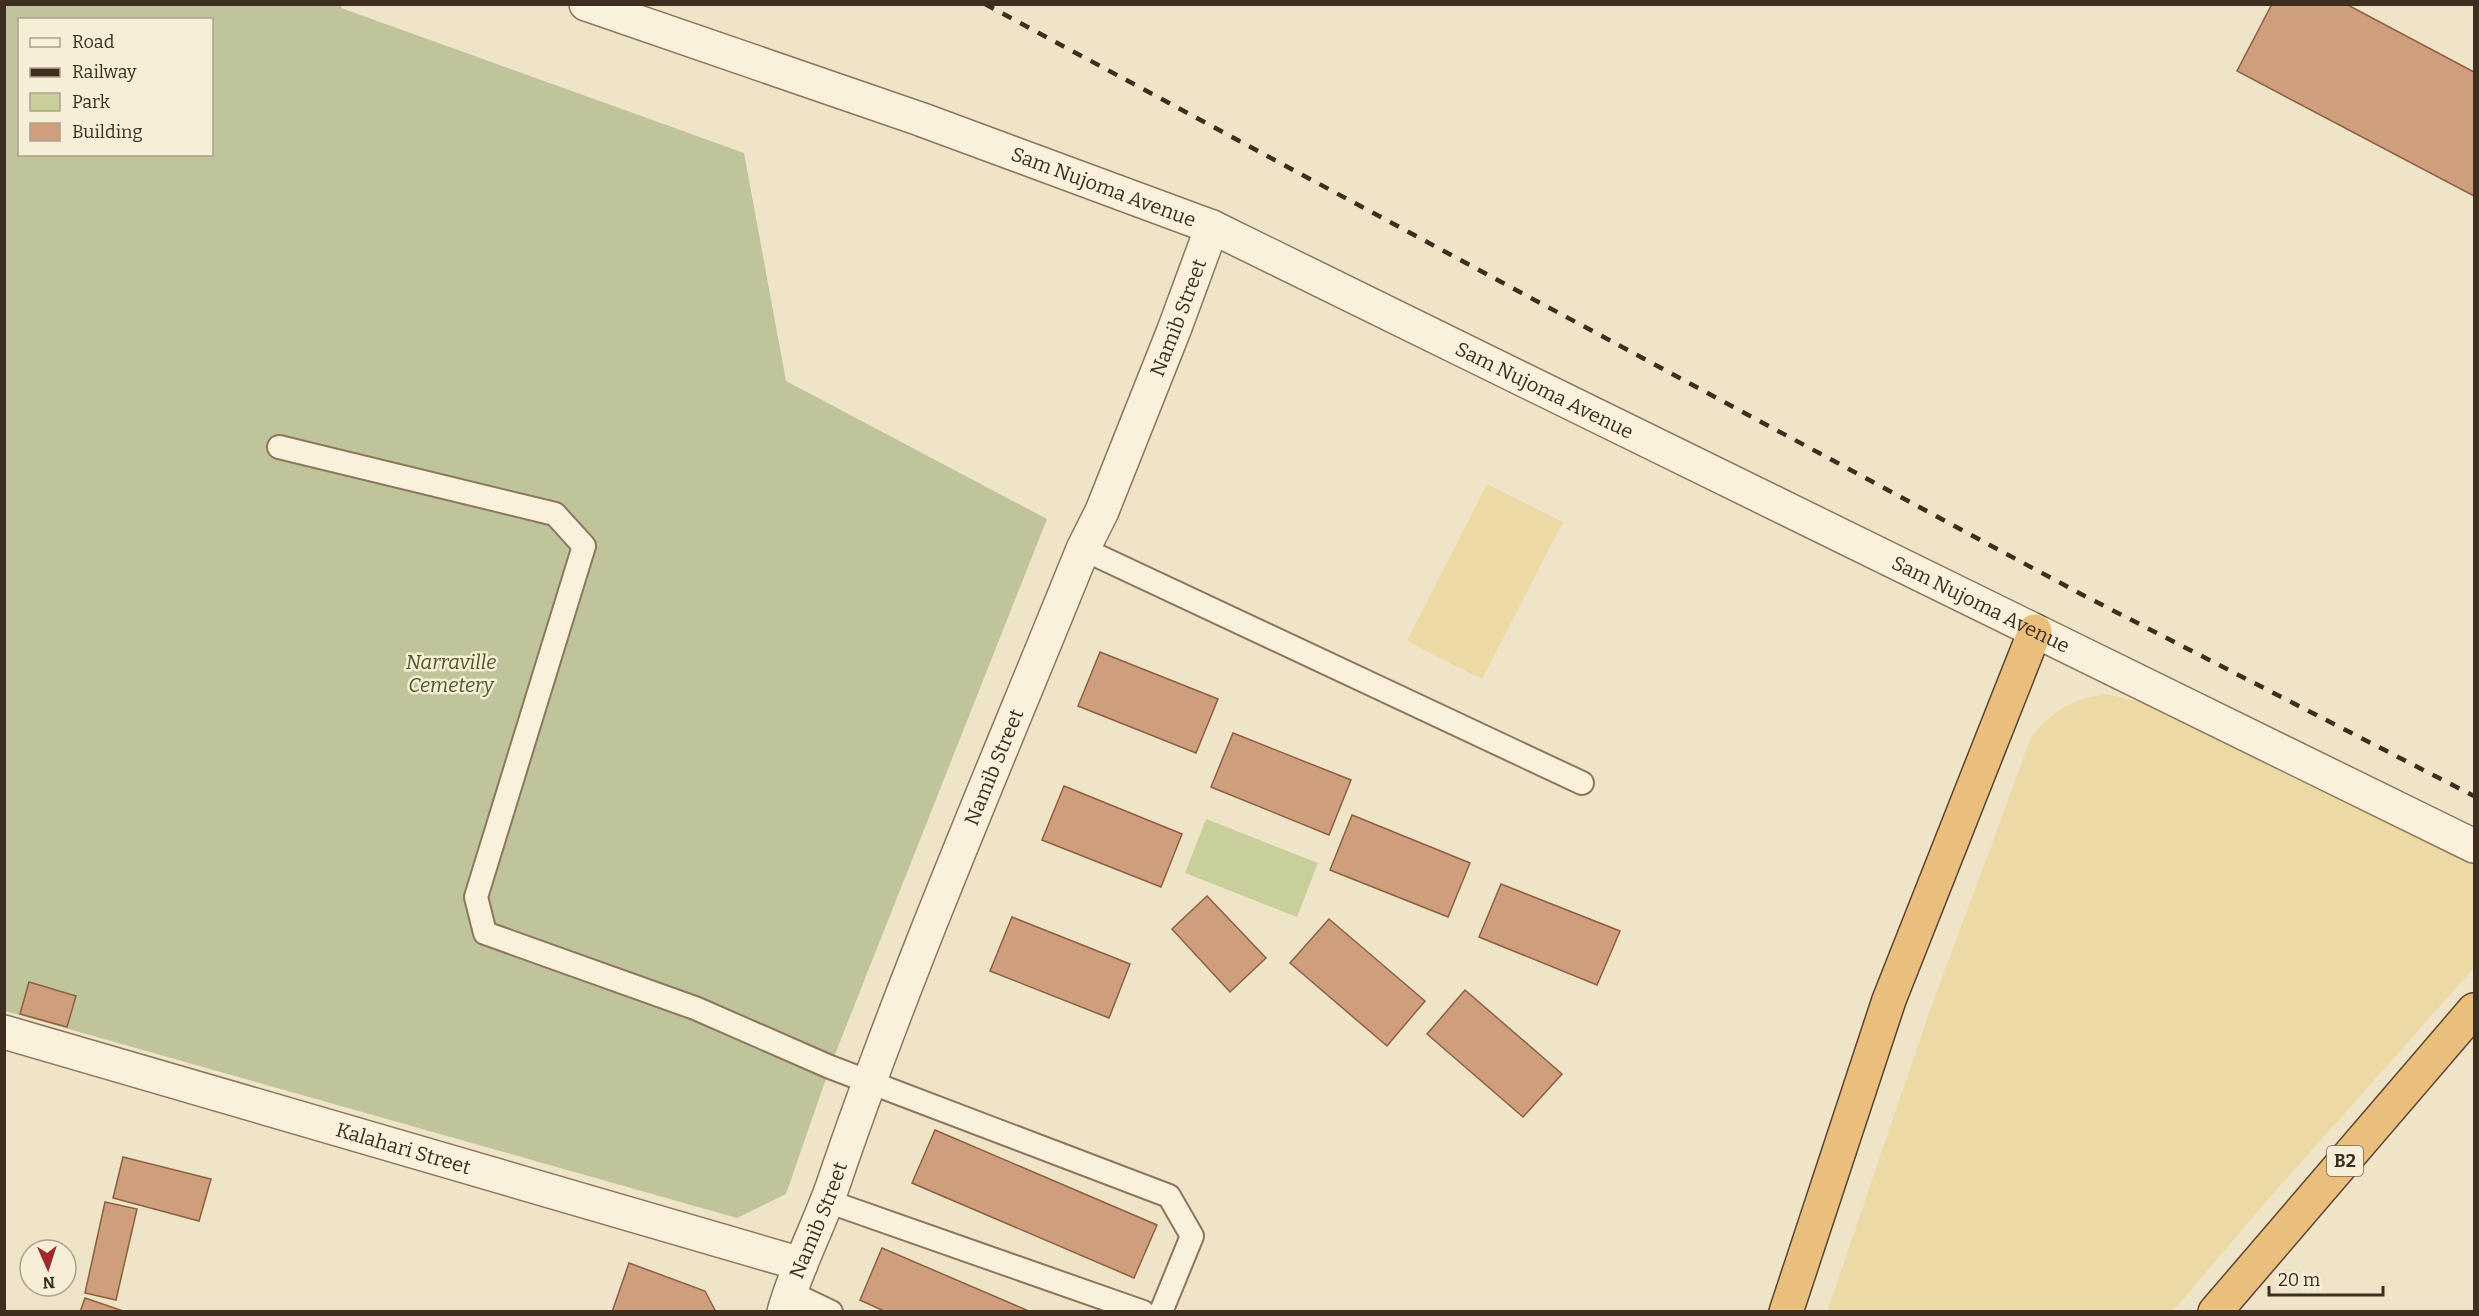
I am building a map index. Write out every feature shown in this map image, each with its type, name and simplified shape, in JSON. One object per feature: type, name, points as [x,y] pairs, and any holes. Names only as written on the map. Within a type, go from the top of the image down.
[{"type":"highway","points":[[1786,1311],[1889,1000],[2035,631]]},
{"type":"highway","name":"B2","points":[[2215,1311],[2475,1010]]},
{"type":"street","name":"Sam Nujoma Avenue","points":[[586,4],[920,119],[1212,227],[2475,846]]},
{"type":"street","name":"Namib Street","points":[[792,1289],[827,1201],[868,1081],[1083,549],[1102,511],[1212,227]]},
{"type":"street","name":"Kalahari Street","points":[[4,1032],[792,1289]]},
{"type":"lane","points":[[279,447],[555,514],[584,546],[476,897],[485,933],[694,1008],[830,1067],[1169,1196],[1192,1236],[1161,1311]]},
{"type":"lane","points":[[1083,549],[1582,783]]},
{"type":"lane","points":[[827,1201],[1143,1311]]},
{"type":"lane","points":[[792,1289],[831,1311]]},
{"type":"green space","name":"Narraville Cemetery","points":[[4,5],[342,5],[341,8],[744,153],[786,381],[1047,519],[830,1067],[786,1194],[737,1218],[5,1011]]},
{"type":"green space","points":[[1206,819],[1318,863],[1297,917],[1185,873]]},
{"type":"sand","points":[[1487,484],[1563,522],[1482,679],[1407,641]]},
{"type":"sand","points":[[2105,694],[2164,707],[2474,864],[2474,968],[2270,1197],[2173,1311],[1827,1312],[1928,1016],[2031,738],[2047,720],[2063,708],[2082,699]]},
{"type":"building","points":[[2272,4],[2346,4],[2474,72],[2474,196],[2237,71]]},
{"type":"building","points":[[1100,652],[1218,699],[1196,753],[1078,706]]},
{"type":"building","points":[[1233,733],[1351,780],[1329,835],[1211,787]]},
{"type":"building","points":[[1064,786],[1182,834],[1161,887],[1042,840]]},
{"type":"building","points":[[1352,815],[1470,863],[1448,917],[1330,870]]},
{"type":"building","points":[[1501,884],[1620,931],[1597,985],[1479,937]]},
{"type":"building","points":[[1207,896],[1266,958],[1230,992],[1172,929]]},
{"type":"building","points":[[1012,917],[1130,964],[1109,1018],[990,971]]},
{"type":"building","points":[[1329,919],[1425,1001],[1387,1046],[1290,963]]},
{"type":"building","points":[[29,982],[76,996],[67,1027],[20,1014]]},
{"type":"building","points":[[1465,990],[1562,1074],[1523,1117],[1427,1034]]},
{"type":"building","points":[[935,1130],[1157,1225],[1134,1278],[912,1183]]},
{"type":"building","points":[[123,1157],[211,1179],[199,1221],[113,1198]]},
{"type":"building","points":[[105,1202],[137,1209],[116,1300],[85,1293]]},
{"type":"building","points":[[882,1248],[1031,1312],[886,1312],[860,1300]]},
{"type":"building","points":[[629,1263],[705,1291],[716,1312],[612,1312]]},
{"type":"building","points":[[85,1298],[126,1312],[80,1312]]},
{"type":"railway","points":[[985,4],[2079,593],[2474,796]]}]
